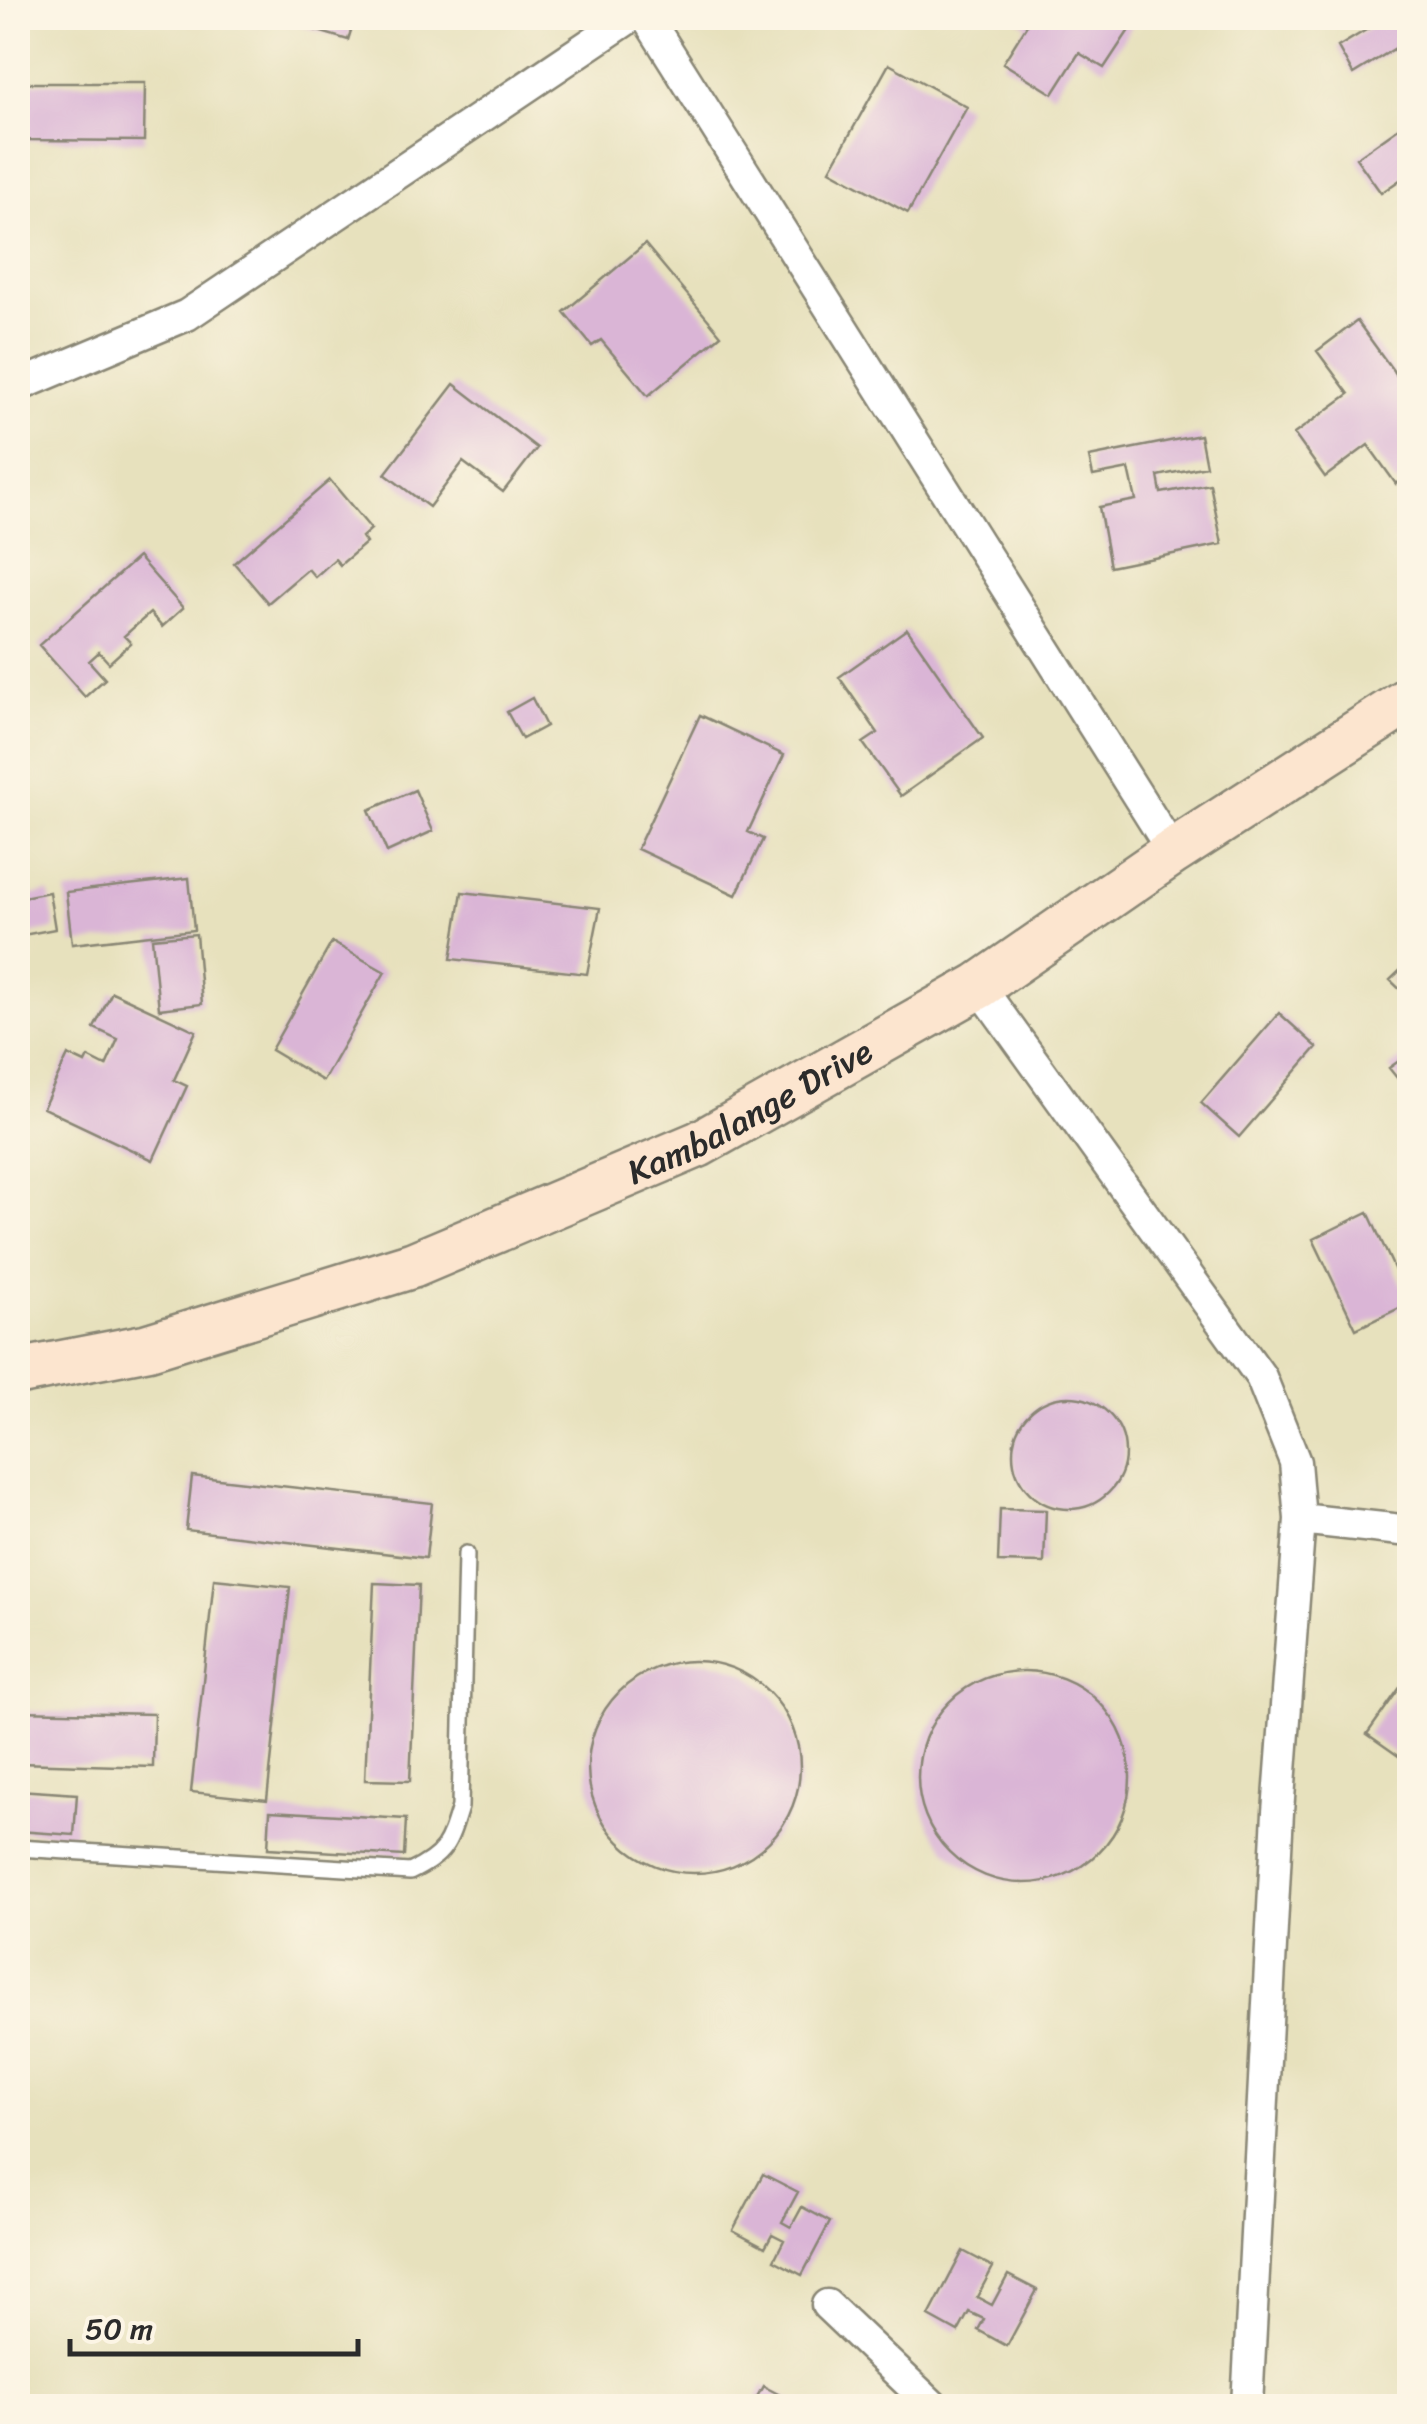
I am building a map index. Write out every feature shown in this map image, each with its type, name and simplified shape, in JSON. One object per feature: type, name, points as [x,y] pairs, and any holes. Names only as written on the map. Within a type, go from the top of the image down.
[{"type":"street","points":[[18,386],[187,315],[629,18]]},
{"type":"street","points":[[646,18],[1173,852]]},
{"type":"street","name":"Kambalange Drive","points":[[18,1372],[147,1346],[412,1264],[699,1144],[979,986],[1173,852],[1410,699]]},
{"type":"street","points":[[979,986],[1260,1377],[1295,1462],[1300,1520],[1278,1812],[1247,2406]]},
{"type":"street","points":[[1300,1520],[1410,1531]]},
{"type":"street","points":[[827,2305],[933,2406]]},
{"type":"lane","points":[[18,1848],[410,1872],[432,1862],[451,1838],[460,1806],[466,1554]]},
{"type":"building","points":[[293,18],[355,18],[348,40],[291,23]]},
{"type":"building","points":[[1015,18],[1137,18],[1104,68],[1079,53],[1053,94],[1003,63],[1027,25]]},
{"type":"building","points":[[1386,18],[1400,18],[1410,39],[1353,74],[1338,47]]},
{"type":"building","points":[[889,64],[967,107],[908,213],[830,170]]},
{"type":"building","points":[[26,83],[145,83],[144,141],[26,140]]},
{"type":"building","points":[[1410,120],[1410,173],[1381,193],[1356,158]]},
{"type":"building","points":[[645,244],[721,335],[648,396],[601,340],[592,346],[564,312]]},
{"type":"building","points":[[1357,321],[1410,394],[1410,475],[1396,484],[1368,445],[1325,477],[1294,434],[1349,394],[1317,351]]},
{"type":"building","points":[[454,384],[537,448],[503,492],[463,462],[429,507],[385,474]]},
{"type":"building","points":[[1200,435],[1206,466],[1158,476],[1161,493],[1210,484],[1222,544],[1110,567],[1099,507],[1136,500],[1129,469],[1093,476],[1089,457]]},
{"type":"building","points":[[330,480],[371,529],[362,537],[366,543],[340,565],[335,559],[315,577],[308,569],[268,603],[234,563]]},
{"type":"building","points":[[138,557],[183,608],[162,627],[150,613],[124,636],[131,643],[109,663],[99,652],[89,661],[105,679],[85,697],[39,645]]},
{"type":"building","points":[[907,629],[983,738],[901,796],[863,743],[878,733],[839,677]]},
{"type":"building","points":[[532,698],[546,726],[522,739],[507,712]]},
{"type":"building","points":[[700,715],[784,755],[748,832],[763,839],[736,895],[637,849]]},
{"type":"building","points":[[415,790],[433,831],[387,852],[369,810]]},
{"type":"building","points":[[189,878],[194,930],[72,944],[66,892]]},
{"type":"building","points":[[49,892],[55,929],[18,936],[18,898]]},
{"type":"building","points":[[462,892],[600,908],[587,974],[451,959]]},
{"type":"building","points":[[196,934],[202,1004],[159,1009],[152,938]]},
{"type":"building","points":[[332,942],[385,972],[323,1081],[271,1050]]},
{"type":"building","points":[[1410,961],[1410,999],[1390,980]]},
{"type":"building","points":[[112,992],[196,1031],[174,1080],[187,1086],[153,1160],[43,1108],[68,1055],[85,1063],[88,1057],[106,1066],[118,1039],[94,1028]]},
{"type":"building","points":[[1279,1013],[1317,1047],[1239,1137],[1201,1103]]},
{"type":"building","points":[[1410,1053],[1410,1094],[1389,1068]]},
{"type":"building","points":[[1368,1212],[1410,1303],[1356,1329],[1313,1239]]},
{"type":"building","points":[[1069,1397],[1091,1401],[1109,1413],[1121,1431],[1125,1453],[1121,1475],[1109,1493],[1091,1505],[1069,1509],[1047,1505],[1029,1493],[1017,1475],[1013,1453],[1017,1431],[1029,1413],[1047,1401]]},
{"type":"building","points":[[192,1476],[432,1503],[426,1558],[186,1530]]},
{"type":"building","points":[[1000,1509],[1046,1510],[1044,1563],[998,1562]]},
{"type":"building","points":[[214,1579],[290,1587],[267,1800],[191,1792]]},
{"type":"building","points":[[374,1583],[419,1585],[410,1781],[365,1780]]},
{"type":"building","points":[[694,1661],[734,1669],[769,1692],[792,1727],[800,1767],[792,1807],[769,1842],[734,1865],[694,1873],[654,1865],[619,1842],[596,1807],[588,1767],[596,1727],[619,1692],[654,1669]]},
{"type":"building","points":[[1024,1671],[1065,1679],[1099,1702],[1122,1736],[1130,1777],[1122,1818],[1099,1852],[1065,1875],[1024,1883],[983,1875],[949,1852],[926,1818],[918,1777],[926,1736],[949,1702],[983,1679]]},
{"type":"building","points":[[1401,1686],[1410,1692],[1410,1764],[1367,1734]]},
{"type":"building","points":[[18,1711],[154,1714],[153,1767],[18,1763]]},
{"type":"building","points":[[18,1790],[77,1794],[74,1835],[18,1831]]},
{"type":"building","points":[[270,1811],[406,1819],[404,1856],[268,1848]]},
{"type":"building","points":[[763,2174],[798,2192],[782,2222],[791,2227],[802,2207],[830,2222],[802,2275],[774,2260],[784,2240],[772,2234],[765,2247],[733,2230]]},
{"type":"building","points":[[963,2251],[993,2267],[977,2297],[992,2305],[1008,2275],[1037,2290],[1007,2346],[978,2330],[984,2319],[969,2312],[958,2332],[929,2316]]},
{"type":"building","points":[[763,2386],[801,2406],[752,2406]]}]
